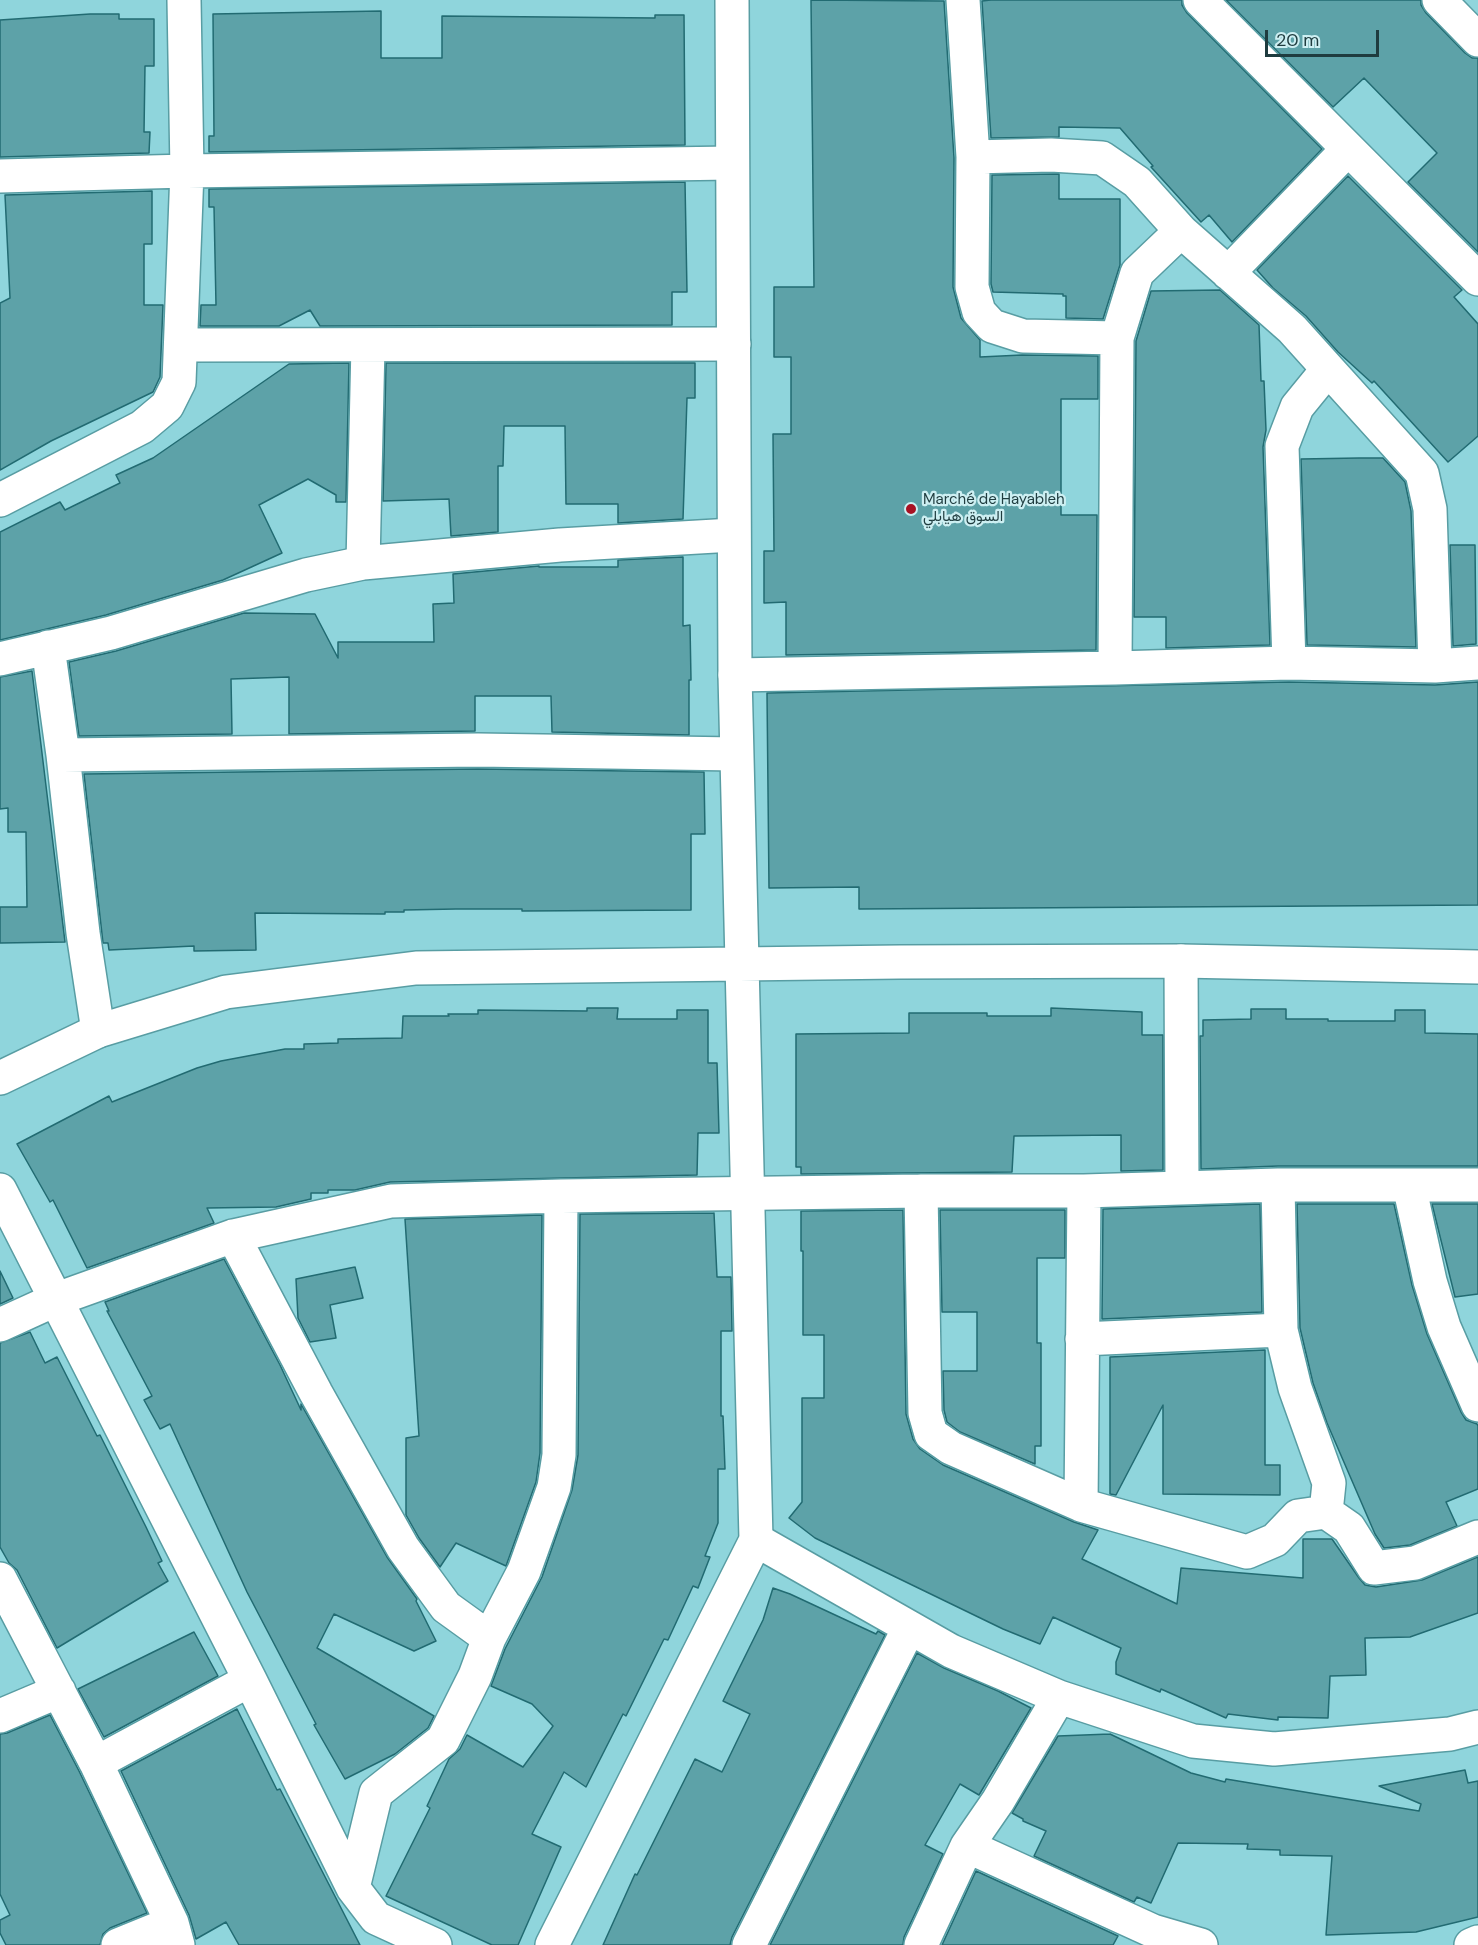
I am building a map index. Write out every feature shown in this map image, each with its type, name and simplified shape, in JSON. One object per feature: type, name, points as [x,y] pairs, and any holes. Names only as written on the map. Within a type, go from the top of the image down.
[{"type":"street","points":[[0,500],[142,427],[166,406],[179,382],[187,171],[184,0]]},
{"type":"street","points":[[552,1945],[756,1540],[736,753],[733,535],[732,0]]},
{"type":"street","points":[[963,0],[973,157],[972,286],[979,312],[992,326],[1023,336],[1117,338]]},
{"type":"street","points":[[1200,0],[1478,279]]},
{"type":"street","points":[[1439,0],[1478,40]]},
{"type":"street","points":[[1228,273],[1348,149]]},
{"type":"street","points":[[973,157],[1051,155],[1102,158],[1137,182],[1181,231],[1292,329],[1422,473],[1430,509],[1435,666]]},
{"type":"street","points":[[0,176],[732,163]]},
{"type":"street","points":[[1115,668],[1117,338],[1137,273],[1181,231]]},
{"type":"street","points":[[182,345],[734,344]]},
{"type":"street","points":[[363,563],[368,345]]},
{"type":"street","points":[[1289,663],[1282,446],[1296,407],[1328,369]]},
{"type":"street","points":[[0,659],[111,633],[306,575],[363,563],[560,545],[733,535]]},
{"type":"street","points":[[48,648],[63,755],[83,933],[98,1031]]},
{"type":"street","points":[[735,675],[1289,663],[1435,666],[1478,663]]},
{"type":"street","points":[[63,755],[478,750],[736,753]]},
{"type":"street","points":[[1181,961],[1182,1188]]},
{"type":"street","points":[[0,1078],[98,1031],[226,992],[416,968],[1181,961],[1478,967]]},
{"type":"street","points":[[1278,1185],[1281,1330],[1295,1388],[1329,1483],[1326,1512]]},
{"type":"street","points":[[0,1325],[57,1299],[233,1236],[391,1201],[748,1193],[1084,1191],[1278,1185],[1478,1185]]},
{"type":"street","points":[[1408,1185],[1430,1281],[1444,1326],[1478,1405]]},
{"type":"street","points":[[0,1190],[250,1680],[352,1888],[376,1918],[435,1945]]},
{"type":"street","points":[[921,1191],[925,1413],[931,1434],[951,1448],[1081,1505],[1247,1552],[1275,1540],[1298,1516],[1326,1512],[1349,1528],[1374,1568],[1415,1563],[1478,1538]]},
{"type":"street","points":[[1081,1505],[1084,1191]]},
{"type":"street","points":[[352,1888],[376,1793],[443,1740],[475,1676],[489,1638],[524,1571],[554,1487],[559,1455],[561,1196]]},
{"type":"street","points":[[233,1236],[316,1393],[403,1548],[446,1607],[489,1638]]},
{"type":"street","points":[[1082,1339],[1281,1330]]},
{"type":"street","points":[[756,1540],[951,1651],[1059,1697],[1193,1741],[1274,1749],[1450,1734],[1478,1727]]},
{"type":"street","points":[[0,1579],[96,1762],[175,1934],[118,1945]]},
{"type":"street","points":[[750,1945],[909,1628]]},
{"type":"street","points":[[96,1762],[250,1680]]},
{"type":"street","points":[[0,1716],[59,1691]]},
{"type":"street","points":[[921,1945],[967,1846],[998,1801],[1059,1697]]},
{"type":"street","points":[[967,1846],[1150,1938],[1202,1945]]},
{"type":"street","points":[[1471,1945],[1478,1942]]},
{"type":"building","points":[[811,0],[944,1],[954,158],[953,287],[961,318],[980,340],[980,357],[1098,356],[1098,399],[1061,399],[1061,515],[1097,515],[1096,650],[786,655],[786,602],[764,603],[764,551],[774,551],[773,434],[791,434],[791,357],[774,357],[774,287],[814,287]]},
{"type":"building","points":[[1182,0],[1187,13],[1322,149],[1232,242],[1209,215],[1201,222],[1151,167],[1153,166],[1120,128],[1059,127],[1059,137],[991,138],[982,1]]},
{"type":"building","points":[[1226,0],[1421,0],[1426,13],[1465,53],[1472,58],[1478,58],[1478,252],[1408,182],[1437,153],[1364,78],[1333,107]]},
{"type":"building","points":[[381,11],[381,58],[442,58],[442,16],[655,18],[655,15],[684,15],[685,145],[209,152],[209,136],[214,136],[213,14]]},
{"type":"building","points":[[119,14],[119,19],[154,19],[154,66],[145,66],[144,132],[150,132],[149,153],[0,157],[0,20]]},
{"type":"building","points":[[1059,174],[1059,199],[1120,199],[1120,265],[1103,319],[1066,318],[1066,296],[1063,294],[993,292],[991,284],[992,175]]},
{"type":"building","points":[[1348,176],[1462,290],[1454,297],[1478,324],[1478,436],[1448,462],[1374,381],[1372,383],[1338,352],[1306,316],[1273,288],[1257,270]]},
{"type":"building","points":[[685,182],[687,292],[672,292],[672,325],[320,326],[310,310],[279,326],[200,326],[201,305],[216,305],[214,207],[209,207],[209,189]]},
{"type":"building","points":[[152,191],[152,244],[144,244],[144,305],[163,305],[160,377],[153,392],[51,441],[0,470],[0,303],[10,298],[5,195]]},
{"type":"building","points":[[1220,290],[1259,325],[1266,430],[1263,447],[1270,645],[1166,648],[1166,617],[1134,617],[1136,341],[1151,291]]},
{"type":"building","points":[[349,363],[346,502],[336,502],[336,495],[308,479],[259,505],[282,553],[223,580],[106,615],[0,640],[0,532],[60,502],[65,510],[120,483],[116,475],[153,458],[289,364]]},
{"type":"building","points":[[386,363],[695,363],[695,398],[687,398],[683,519],[618,523],[618,504],[566,504],[565,426],[504,426],[503,466],[498,466],[498,532],[451,536],[449,499],[383,501]]},
{"type":"building","points":[[1383,458],[1405,482],[1411,511],[1416,647],[1307,645],[1301,459]]},
{"type":"building","points":[[1450,545],[1475,545],[1476,644],[1453,646]]},
{"type":"building","points":[[683,557],[683,626],[690,625],[689,735],[552,732],[551,696],[475,696],[475,731],[289,734],[289,677],[231,679],[232,734],[79,736],[69,662],[116,651],[244,613],[315,614],[338,658],[338,642],[434,642],[433,604],[454,603],[453,574],[539,566],[618,567],[618,560]]},
{"type":"building","points":[[32,671],[65,942],[0,943],[0,907],[27,907],[26,832],[8,832],[8,808],[0,809],[0,677]]},
{"type":"building","points":[[1289,682],[1435,685],[1478,682],[1478,905],[859,909],[859,887],[769,888],[767,693]]},
{"type":"building","points":[[478,769],[704,772],[705,834],[691,834],[691,910],[456,909],[404,910],[404,912],[385,912],[385,914],[255,913],[256,950],[194,951],[194,946],[109,950],[108,943],[103,943],[84,774]]},
{"type":"building","points":[[587,1008],[618,1008],[617,1019],[677,1019],[677,1010],[708,1010],[708,1063],[717,1063],[719,1133],[698,1133],[697,1175],[390,1182],[355,1190],[328,1190],[328,1193],[311,1193],[311,1199],[276,1207],[207,1208],[214,1223],[87,1268],[53,1200],[50,1202],[17,1144],[109,1096],[112,1102],[197,1068],[221,1061],[285,1049],[304,1049],[304,1044],[338,1043],[338,1039],[402,1038],[403,1016],[478,1014],[478,1010],[587,1011]]},
{"type":"building","points":[[1051,1008],[1142,1012],[1142,1035],[1163,1035],[1163,1170],[1121,1171],[1121,1135],[1014,1136],[1012,1172],[801,1174],[801,1167],[796,1167],[796,1034],[909,1033],[909,1013],[1051,1016]]},
{"type":"building","points":[[1251,1009],[1286,1009],[1286,1019],[1328,1019],[1328,1021],[1395,1021],[1395,1010],[1425,1010],[1425,1033],[1478,1034],[1478,1166],[1278,1166],[1201,1169],[1200,1036],[1203,1036],[1203,1020],[1251,1019]]},
{"type":"building","points":[[1260,1204],[1262,1312],[1102,1319],[1103,1209]]},
{"type":"building","points":[[1297,1204],[1394,1204],[1412,1285],[1427,1334],[1461,1412],[1466,1420],[1478,1426],[1478,1489],[1446,1502],[1457,1526],[1410,1545],[1384,1548],[1375,1534],[1327,1423],[1313,1383],[1300,1328]]},
{"type":"building","points":[[1432,1204],[1478,1204],[1478,1294],[1455,1297]]},
{"type":"building","points":[[903,1210],[906,1414],[913,1439],[920,1449],[943,1465],[1074,1522],[1098,1530],[1082,1559],[1177,1604],[1181,1568],[1303,1578],[1303,1539],[1332,1539],[1365,1585],[1376,1587],[1422,1580],[1478,1557],[1478,1613],[1410,1637],[1365,1638],[1366,1675],[1330,1676],[1328,1718],[1278,1717],[1278,1720],[1228,1714],[1226,1718],[1161,1689],[1160,1692],[1116,1674],[1116,1662],[1121,1648],[1053,1617],[1040,1644],[1003,1629],[815,1538],[789,1518],[802,1502],[802,1398],[824,1398],[824,1335],[803,1335],[801,1211]]},
{"type":"building","points":[[940,1210],[1065,1210],[1065,1258],[1037,1258],[1037,1343],[1041,1343],[1041,1446],[1035,1446],[1035,1464],[960,1432],[947,1422],[944,1410],[943,1371],[977,1371],[977,1312],[942,1312]]},
{"type":"building","points":[[714,1213],[717,1277],[731,1277],[732,1331],[721,1331],[721,1416],[723,1416],[725,1469],[718,1469],[718,1523],[705,1556],[710,1557],[698,1588],[693,1586],[668,1640],[664,1639],[626,1716],[623,1714],[586,1787],[564,1772],[532,1834],[561,1847],[518,1945],[492,1945],[386,1896],[430,1808],[427,1806],[449,1759],[460,1749],[467,1735],[523,1767],[553,1726],[532,1704],[491,1686],[505,1649],[542,1577],[572,1490],[578,1455],[580,1214]]},
{"type":"building","points":[[542,1215],[540,1453],[536,1482],[506,1566],[456,1543],[440,1567],[406,1515],[406,1438],[419,1436],[405,1219]]},
{"type":"building","points":[[224,1259],[301,1410],[301,1404],[387,1557],[417,1599],[436,1641],[414,1651],[334,1614],[317,1648],[434,1716],[428,1728],[395,1754],[345,1779],[314,1725],[316,1724],[247,1592],[170,1424],[160,1429],[144,1400],[152,1396],[107,1311],[109,1311],[105,1302]]},
{"type":"building","points":[[355,1267],[363,1298],[330,1305],[336,1338],[310,1342],[298,1318],[296,1279]]},
{"type":"building","points":[[0,1271],[13,1298],[0,1304]]},
{"type":"building","points":[[30,1332],[45,1363],[57,1357],[97,1436],[100,1435],[146,1527],[162,1561],[158,1563],[168,1581],[57,1648],[17,1570],[9,1563],[0,1547],[0,1343]]},
{"type":"building","points":[[1265,1350],[1265,1465],[1280,1465],[1280,1495],[1163,1494],[1163,1405],[1116,1495],[1110,1494],[1110,1357]]},
{"type":"building","points":[[773,1588],[876,1634],[878,1631],[885,1635],[730,1945],[603,1945],[635,1874],[637,1875],[695,1759],[722,1772],[750,1714],[723,1701],[763,1620]]},
{"type":"building","points":[[194,1632],[218,1676],[104,1737],[78,1689]]},
{"type":"building","points":[[917,1653],[1031,1708],[979,1795],[960,1784],[925,1845],[943,1854],[904,1937],[903,1945],[770,1945]]},
{"type":"building","points":[[237,1709],[277,1790],[280,1789],[360,1945],[239,1945],[226,1922],[196,1939],[189,1915],[121,1771]]},
{"type":"building","points":[[50,1715],[147,1913],[110,1928],[103,1934],[100,1945],[6,1945],[0,1933],[0,1920],[10,1915],[0,1894],[0,1734]]},
{"type":"building","points":[[1110,1734],[1191,1773],[1225,1782],[1226,1779],[1419,1811],[1421,1804],[1379,1786],[1465,1770],[1468,1783],[1478,1781],[1478,1917],[1416,1932],[1326,1935],[1332,1856],[1280,1855],[1280,1850],[1247,1849],[1248,1844],[1178,1843],[1151,1903],[1137,1897],[1134,1902],[1034,1856],[1046,1831],[1023,1821],[1012,1813],[1058,1736]]},
{"type":"building","points":[[976,1871],[1118,1936],[1113,1945],[942,1945]]},
{"type":"place","name":"Marché de Hayableh السوق هيابلي","points":[[911,509]]}]
